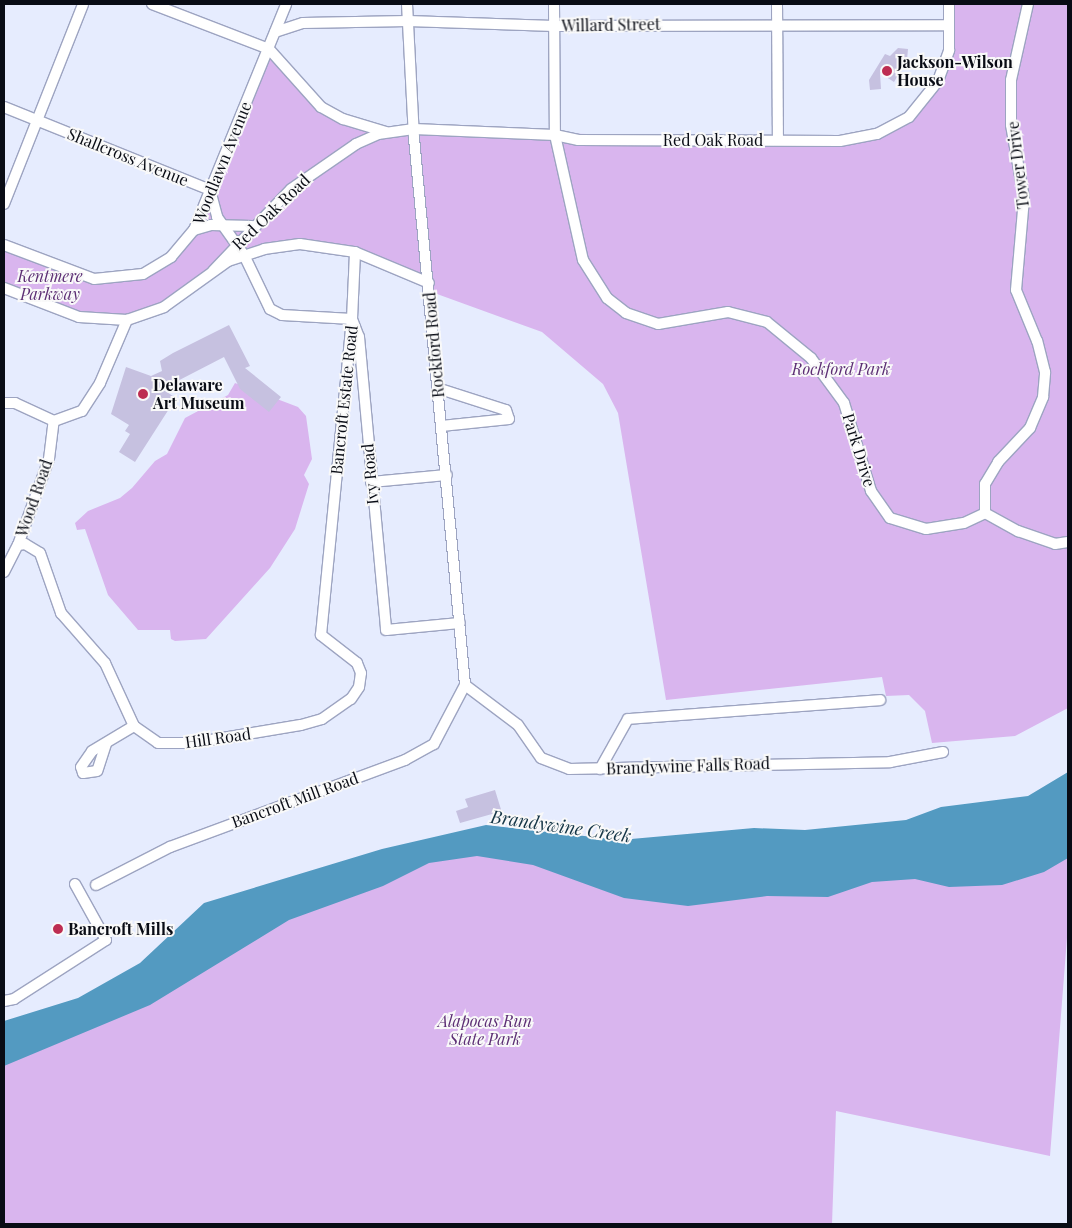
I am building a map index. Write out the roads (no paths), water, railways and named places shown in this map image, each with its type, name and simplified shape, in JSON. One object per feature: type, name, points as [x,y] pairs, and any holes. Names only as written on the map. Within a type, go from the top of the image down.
[{"type":"street","points":[[4,204],[83,4]]},
{"type":"street","points":[[152,4],[269,49]]},
{"type":"street","name":"Woodlawn Avenue","points":[[4,245],[84,276],[119,280],[143,274],[171,257],[194,230],[286,4]]},
{"type":"street","name":"Rockford Road","points":[[407,4],[414,129],[465,685]]},
{"type":"street","name":"Park Drive","points":[[554,4],[555,135],[583,260],[599,288],[617,307],[636,318],[658,324],[681,323],[719,312],[746,314],[767,322],[811,358],[844,403],[871,491],[890,518],[913,528],[926,528],[964,523],[985,513]]},
{"type":"street","points":[[777,4],[778,140]]},
{"type":"street","name":"Red Oak Road","points":[[213,271],[253,226],[319,167],[356,144],[387,132],[414,129],[555,135],[578,140],[851,140],[877,134],[900,123],[917,109],[938,81],[948,50],[949,4]]},
{"type":"street","name":"Tower Drive","points":[[985,513],[985,484],[998,462],[1030,428],[1043,397],[1045,372],[1037,340],[1016,290],[1024,198],[1011,125],[1012,80],[1028,4]]},
{"type":"street","name":"Willard Street","points":[[275,32],[303,23],[408,21],[554,26],[777,23],[949,25]]},
{"type":"street","name":"Red Oak Road","points":[[269,49],[321,107],[343,118],[387,132]]},
{"type":"street","name":"Shallcross Avenue","points":[[4,107],[210,190],[223,226],[244,255],[270,309],[282,316],[352,319]]},
{"type":"street","points":[[194,230],[223,226],[253,226]]},
{"type":"street","points":[[4,288],[79,318],[127,320],[164,307],[213,271],[244,255],[300,244],[355,252],[429,283]]},
{"type":"street","name":"Bancroft Estate Road","points":[[329,547],[352,319],[355,252]]},
{"type":"street","name":"Ivy Road","points":[[352,319],[359,337],[386,630],[460,623]]},
{"type":"street","points":[[4,403],[14,403],[54,421],[82,412],[100,384],[127,320]]},
{"type":"street","points":[[437,388],[506,410],[509,419],[441,426]]},
{"type":"street","name":"Wood Road","points":[[4,572],[18,545],[49,459],[54,421]]},
{"type":"street","points":[[371,482],[447,476]]},
{"type":"street","points":[[985,513],[1046,541],[1068,542]]},
{"type":"street","name":"Hill Road","points":[[18,545],[25,544],[40,553],[61,612],[105,663],[134,726],[158,743],[193,743],[301,725],[322,719],[351,698],[359,687],[362,673],[357,663],[321,635],[329,547]]},
{"type":"street","name":"Brandywine Falls Road","points":[[465,685],[518,725],[541,758],[568,769],[683,764],[890,762],[943,752]]},
{"type":"street","name":"Bancroft Mill Road","points":[[96,885],[170,847],[405,760],[434,744],[465,685]]},
{"type":"street","points":[[600,769],[628,719],[880,700]]},
{"type":"street","points":[[106,744],[134,726]]},
{"type":"street","points":[[4,1001],[30,989],[106,940],[103,929],[75,884]]},
{"type":"water","points":[[1068,772],[1068,858],[1044,872],[1002,885],[949,887],[915,879],[872,882],[828,897],[767,896],[688,906],[624,898],[533,865],[477,856],[429,863],[383,886],[289,920],[150,1005],[4,1066],[4,1021],[78,998],[140,963],[204,903],[382,849],[486,825],[620,840],[754,828],[805,830],[906,820],[941,807],[1028,796]]},
{"type":"place","name":"Jackson-Wilson House","points":[[887,71]]},
{"type":"place","name":"Delaware Art Museum","points":[[143,394]]},
{"type":"place","name":"Bancroft Mills","points":[[58,929]]},
{"type":"park label","name":"Kentmere Parkway","points":[[50,285]]},
{"type":"park label","name":"Rockford Park","points":[[841,369]]},
{"type":"park label","name":"Alapocas Run State Park","points":[[485,1030]]},
{"type":"water label","name":"Brandywine Creek","points":[[561,826]]}]
